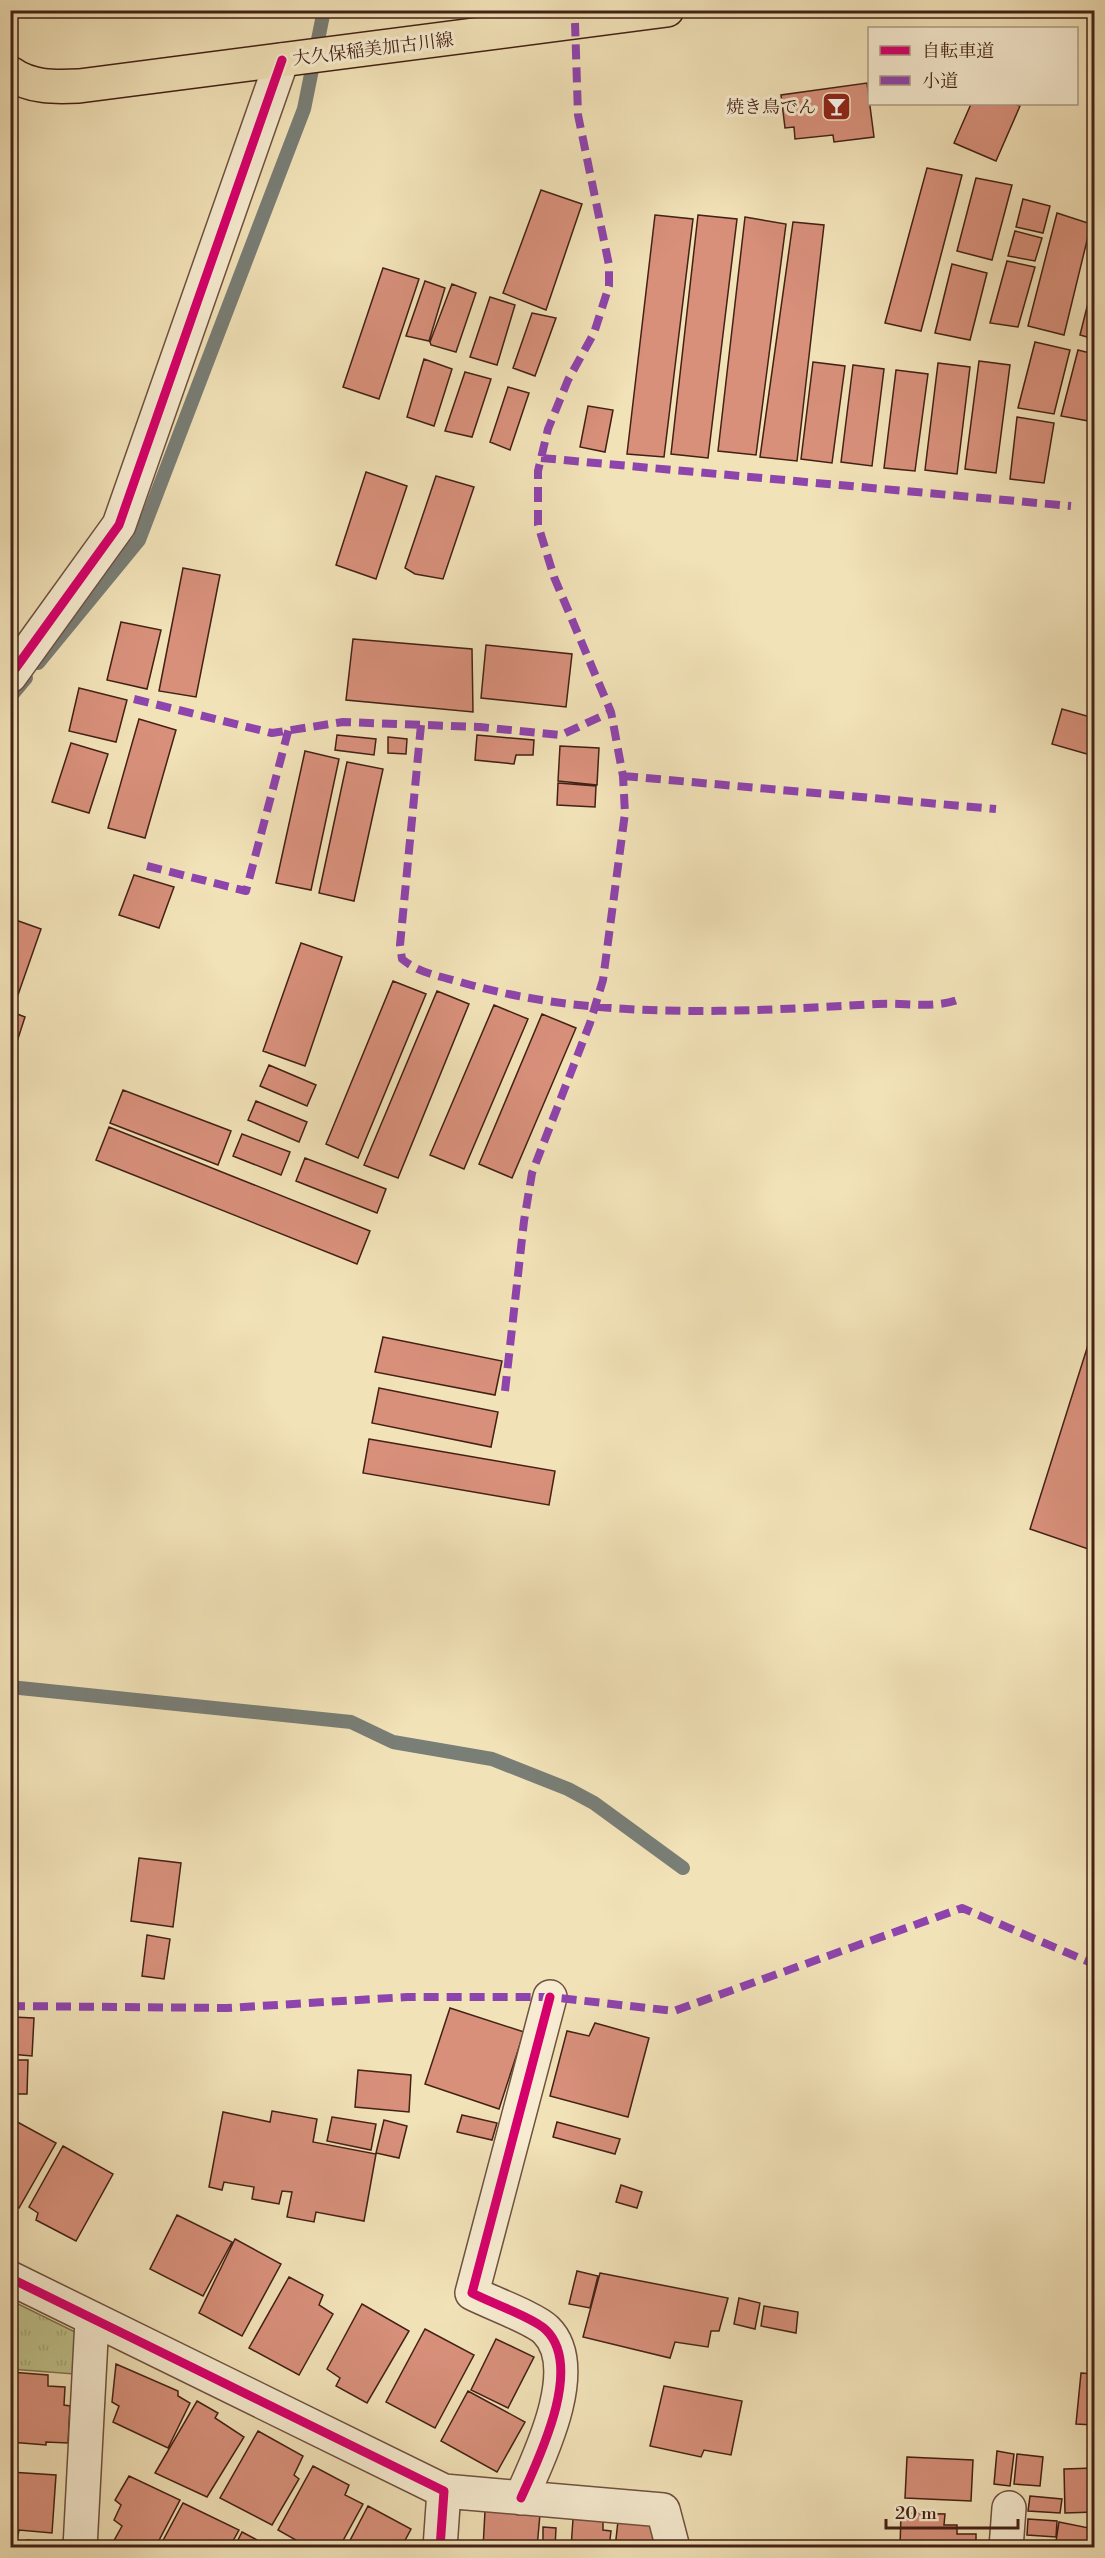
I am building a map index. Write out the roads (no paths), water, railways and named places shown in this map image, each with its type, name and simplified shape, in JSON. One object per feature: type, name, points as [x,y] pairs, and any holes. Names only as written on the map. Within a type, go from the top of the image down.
[{"type":"main road","name":"大久保稲美加古川線","points":[[10,73],[22,81],[52,87],[70,87],[667,10]]},
{"type":"street","points":[[10,676],[119,525],[282,60]]},
{"type":"street","points":[[521,2498],[553,2421],[560,2375],[559,2346],[545,2328],[472,2294],[550,1997]]},
{"type":"street","points":[[10,2278],[444,2492],[663,2510],[673,2547]]},
{"type":"street","points":[[80,2547],[92,2320]]},
{"type":"street","points":[[440,2547],[444,2492]]},
{"type":"street","points":[[1006,2547],[1009,2508]]},
{"type":"waterway","points":[[38,663],[139,540],[304,109],[324,10]]},
{"type":"waterway","points":[[10,697],[26,678]]},
{"type":"waterway","points":[[10,1687],[351,1722],[393,1742],[492,1759],[568,1789],[594,1803],[683,1868]]},
{"type":"place","name":"焼き鳥でん","points":[[837,107]]}]
